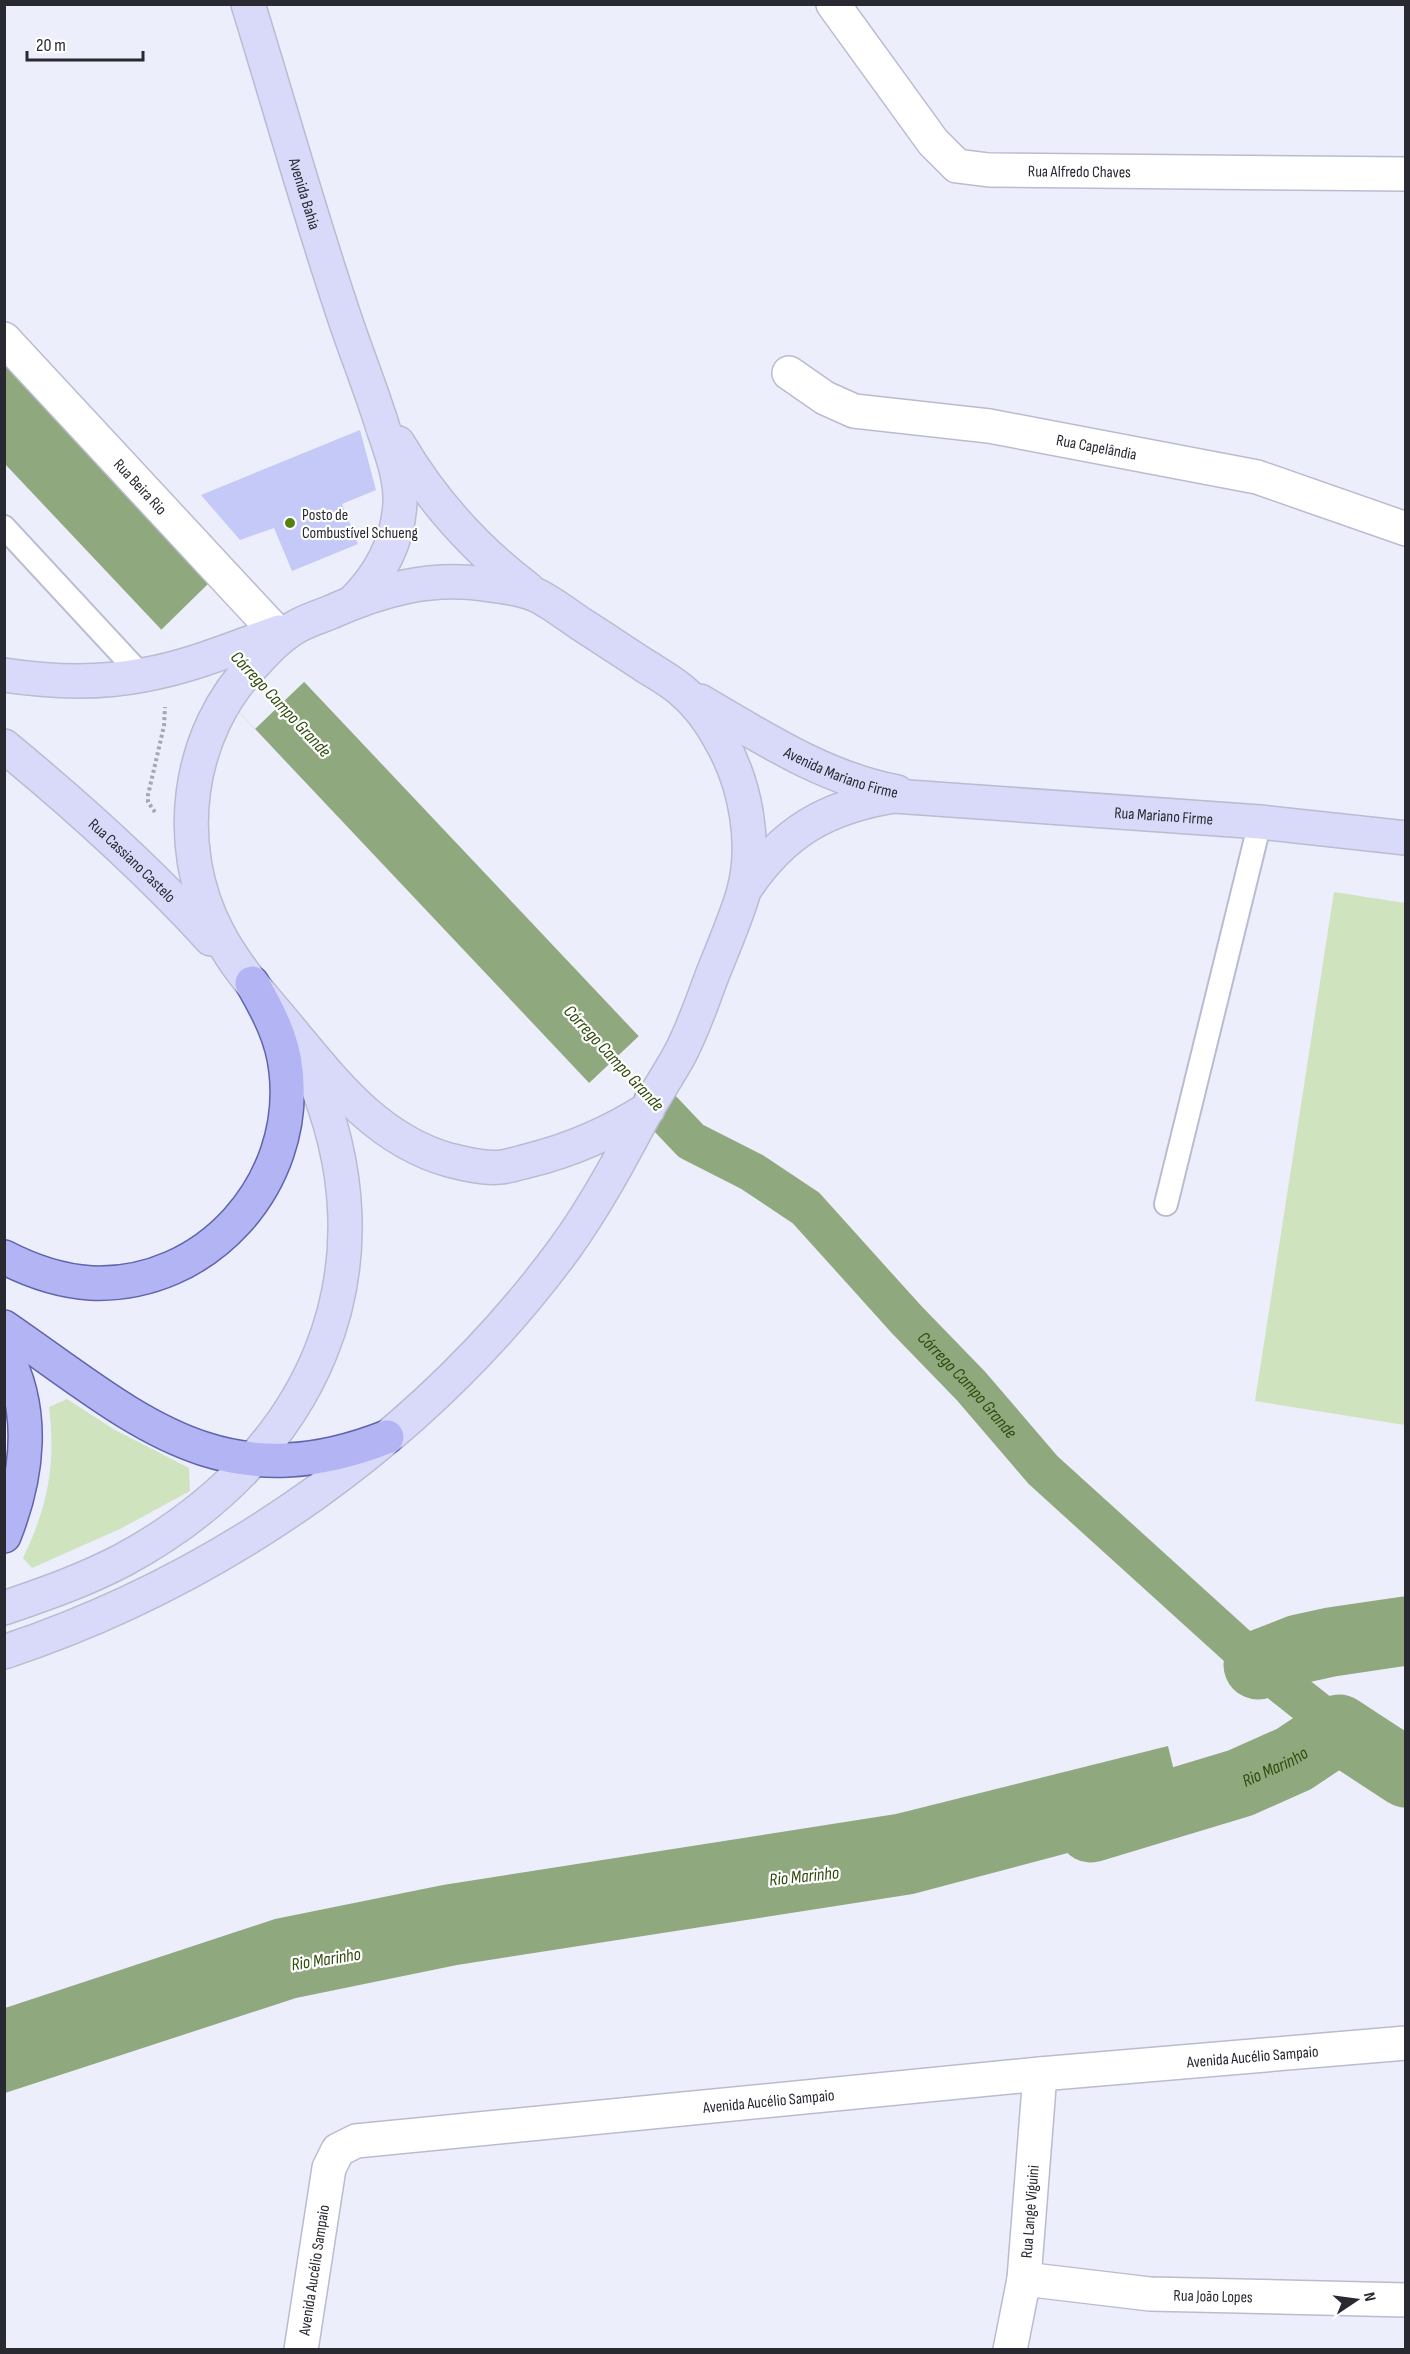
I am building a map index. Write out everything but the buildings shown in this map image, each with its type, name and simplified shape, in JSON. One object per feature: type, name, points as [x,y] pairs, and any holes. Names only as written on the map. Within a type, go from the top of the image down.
[{"type":"main road","name":"Avenida Bahia","points":[[248,4],[340,305],[398,475],[400,502],[397,528],[391,549],[368,587],[353,602]]},
{"type":"main road","name":"Avenida Bahia","points":[[368,382],[388,426],[413,468],[442,508],[504,571],[537,596]]},
{"type":"main road","points":[[4,675],[67,681],[142,676],[277,636],[378,592],[432,582],[502,586],[537,596],[681,689],[718,735],[731,761],[741,789],[748,844],[744,889],[700,1008],[678,1057],[648,1109],[624,1135],[580,1226],[530,1293],[476,1354],[418,1411],[387,1437],[292,1509],[226,1551],[156,1589],[4,1652]]},
{"type":"main road","points":[[277,636],[244,673],[226,698],[209,732],[198,765],[191,800],[195,870],[204,904],[219,936],[252,983],[338,1088],[362,1112],[386,1131],[412,1146],[441,1158],[471,1165],[501,1167],[624,1135]]},
{"type":"main road","name":"Avenida Mariano Firme","points":[[681,689],[788,753],[824,770],[871,786],[920,797]]},
{"type":"main road","name":"Rua Cassiano Castelo","points":[[4,746],[70,801],[139,864],[252,983]]},
{"type":"main road","name":"Avenida Mariano Firme","points":[[744,889],[759,867],[777,848],[819,817],[868,801],[894,796],[920,797]]},
{"type":"main road","name":"Rua Mariano Firme","points":[[920,797],[1260,822],[1406,838]]},
{"type":"main road","points":[[4,1257],[33,1270],[62,1279],[121,1282],[150,1276],[178,1265],[204,1251],[234,1225],[264,1185],[276,1159],[284,1130],[287,1101],[286,1071],[280,1042],[270,1014],[252,983]]},
{"type":"main road","points":[[4,1608],[85,1579],[124,1560],[197,1511],[252,1459],[288,1416],[308,1382],[327,1337],[343,1269],[344,1191],[338,1152],[328,1113],[294,1035]]},
{"type":"main road","points":[[4,1327],[158,1431],[191,1446],[252,1459],[291,1461],[324,1457],[356,1449],[387,1437]]},
{"type":"main road","points":[[4,1351],[17,1383],[24,1414],[26,1444],[17,1505],[4,1536]]},
{"type":"street","name":"Rua Alfredo Chaves","points":[[833,4],[933,142],[957,166],[989,170],[1406,174]]},
{"type":"street","name":"Rua Beira Rio","points":[[4,339],[277,636]]},
{"type":"street","name":"Rua Capelândia","points":[[789,373],[825,398],[854,411],[989,426],[1257,477],[1406,529]]},
{"type":"street","name":"Avenida Aucélio Sampaio","points":[[301,2349],[329,2168],[338,2150],[356,2141],[1040,2074],[1406,2043]]},
{"type":"street","name":"Rua Lange Viguini","points":[[1010,2349],[1024,2279],[1040,2074]]},
{"type":"street","name":"Rua João Lopes","points":[[1024,2279],[1150,2294],[1406,2300]]},
{"type":"lane","points":[[4,527],[142,676]]},
{"type":"lane","points":[[1167,1204],[1260,822]]},
{"type":"path","points":[[142,676],[160,697],[166,712],[148,802],[154,812],[191,822]]},
{"type":"shaded area","points":[[1334,892],[1405,903],[1405,1425],[1255,1401]]},
{"type":"shaded area","points":[[67,1399],[115,1430],[189,1468],[190,1491],[122,1528],[32,1568],[23,1558],[39,1521],[48,1485],[51,1448],[49,1407]]},
{"type":"water","points":[[4,364],[716,1118],[592,1086],[5,464]]},
{"type":"water","points":[[1168,1746],[1187,1825],[1083,1849],[913,1894],[457,1965],[296,1998],[5,2093],[5,2008],[275,1919],[443,1885],[896,1814]]},
{"type":"pier","points":[[210,582],[305,681],[255,729],[161,630]]},
{"type":"pier","points":[[641,1034],[719,1117],[667,1168],[587,1085]]},
{"type":"waterway","name":"Córrego Campo Grande","points":[[653,1101],[691,1141],[752,1172],[806,1208],[907,1320],[971,1386],[1043,1470],[1258,1665],[1339,1729]]},
{"type":"waterway","name":"Rio Marinho","points":[[1258,1665],[1299,1649],[1406,1631]]},
{"type":"waterway","name":"Rio Marinho","points":[[1091,1828],[1240,1783],[1294,1759],[1339,1729],[1406,1773]]},
{"type":"place","name":"Posto de Combustível Schueng","points":[[290,523]]}]
